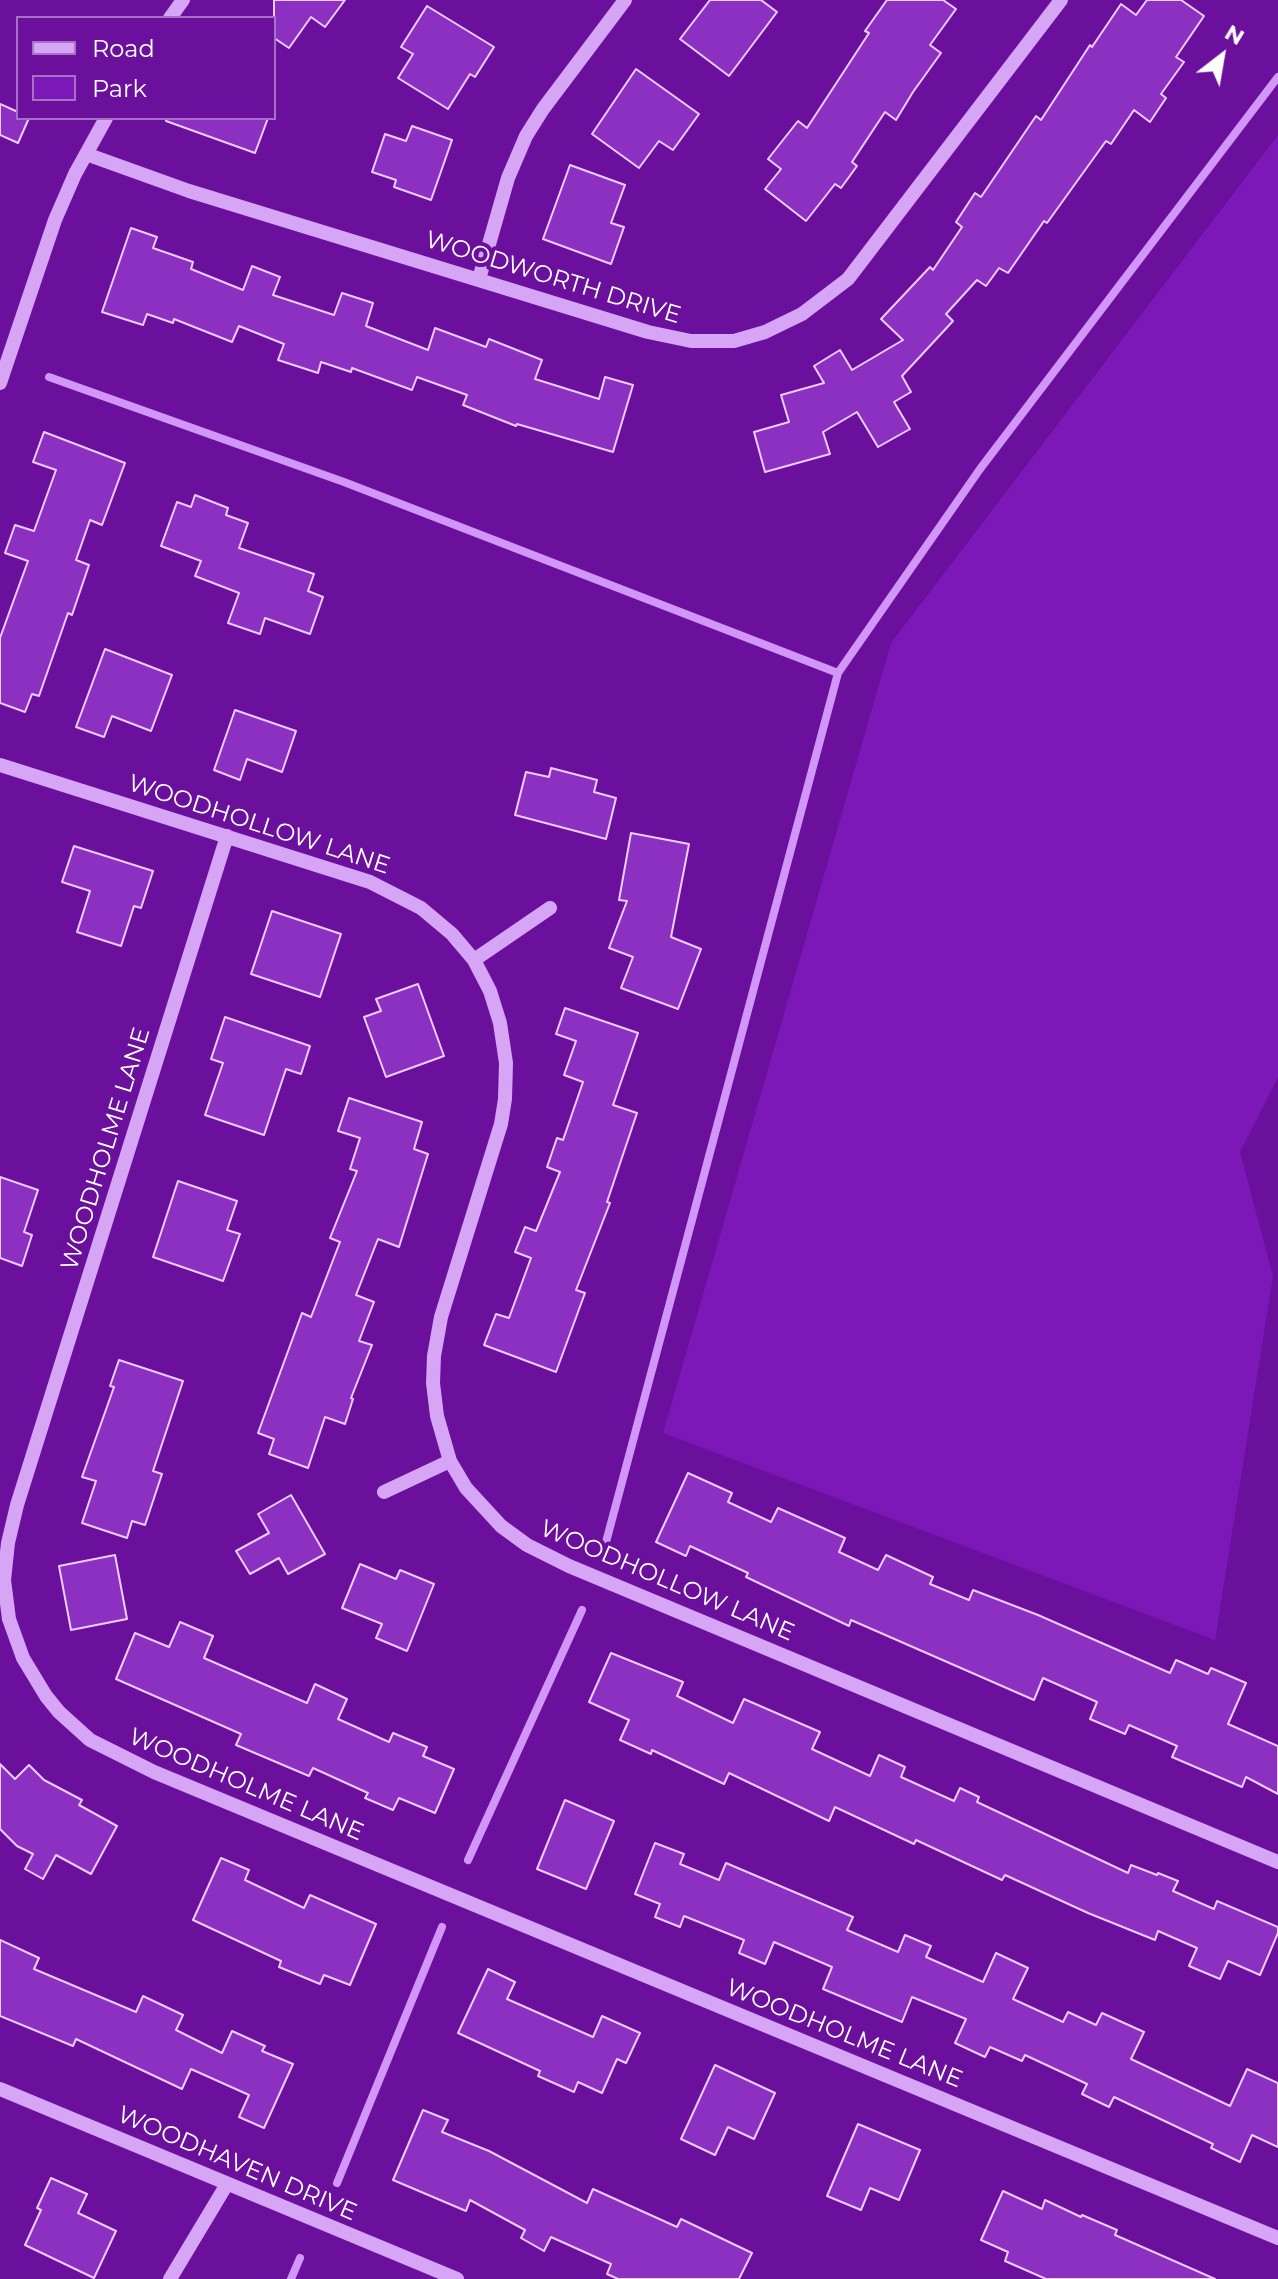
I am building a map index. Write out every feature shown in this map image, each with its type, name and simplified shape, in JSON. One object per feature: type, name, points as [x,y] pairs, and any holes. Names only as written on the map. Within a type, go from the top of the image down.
[{"type":"street","points":[[163,0],[176,9]]},
{"type":"street","points":[[479,279],[508,178],[526,136],[625,0]]},
{"type":"street","name":"WOODWORTH DRIVE","points":[[86,154],[189,191],[648,332],[691,341],[734,341],[785,323],[820,303],[848,279],[1061,0]]},
{"type":"street","points":[[0,383],[42,255],[86,154],[105,120]]},
{"type":"street","name":"WOODHOLLOW LANE","points":[[0,765],[354,876],[387,890],[437,920],[474,960],[490,991],[500,1023],[505,1050],[506,1086],[501,1124],[441,1317],[433,1369],[434,1399],[440,1432],[450,1461],[466,1488],[487,1513],[514,1537],[544,1555],[1278,1862]]},
{"type":"street","name":"WOODHOLME LANE","points":[[227,836],[8,1543],[4,1580],[9,1619],[23,1658],[46,1696],[90,1740],[154,1772],[1278,2238]]},
{"type":"street","points":[[474,960],[550,908]]},
{"type":"street","points":[[384,1492],[450,1461]]},
{"type":"street","name":"WOODHAVEN DRIVE","points":[[0,2089],[457,2279]]},
{"type":"street","points":[[170,2279],[227,2184]]},
{"type":"green space","points":[[1278,135],[1278,1077],[1240,1152],[1273,1276],[1215,1640],[663,1433],[891,643]]},
{"type":"building","points":[[274,0],[345,0],[325,27],[311,17],[289,48],[276,39]]},
{"type":"building","points":[[710,0],[761,0],[777,12],[729,76],[680,39]]},
{"type":"building","points":[[887,0],[943,0],[956,9],[930,45],[941,53],[896,120],[885,112],[852,162],[857,166],[841,188],[835,184],[806,221],[765,189],[781,169],[768,159],[798,121],[807,128]]},
{"type":"building","points":[[1147,0],[1181,0],[1204,16],[1176,57],[1184,62],[1161,94],[1166,98],[1150,122],[1134,110],[1111,144],[1106,141],[1008,273],[999,268],[986,286],[977,280],[946,314],[953,321],[902,376],[911,392],[894,402],[910,429],[878,447],[857,412],[823,432],[830,454],[765,472],[754,432],[789,422],[781,395],[824,383],[814,366],[840,350],[852,370],[903,340],[881,319],[930,267],[933,270],[962,227],[956,222],[975,193],[981,197],[1036,116],[1041,120],[1121,4],[1136,15]]},
{"type":"building","points":[[427,6],[494,47],[475,77],[470,74],[448,109],[398,78],[413,54],[401,47]]},
{"type":"building","points":[[636,69],[699,114],[673,150],[659,141],[639,168],[592,134]]},
{"type":"building","points":[[0,104],[16,111],[16,120],[28,120],[18,143],[0,135]]},
{"type":"building","points":[[166,120],[267,120],[255,153]]},
{"type":"building","points":[[412,126],[452,140],[431,200],[394,187],[396,180],[372,172],[385,134],[406,141]]},
{"type":"building","points":[[570,165],[625,185],[611,223],[624,227],[611,264],[543,239]]},
{"type":"building","points":[[131,228],[157,237],[153,248],[193,262],[191,269],[243,290],[252,266],[280,277],[273,295],[334,315],[342,293],[373,303],[366,326],[428,350],[435,328],[486,347],[489,339],[542,360],[535,379],[599,399],[605,377],[633,385],[613,452],[516,426],[463,405],[467,395],[417,377],[412,390],[352,368],[351,372],[321,362],[318,373],[278,360],[284,344],[239,326],[232,342],[174,319],[173,323],[147,314],[143,325],[102,312]]},
{"type":"building","points":[[44,432],[125,463],[102,525],[90,520],[76,560],[89,565],[72,615],[68,613],[39,696],[32,694],[25,712],[0,703],[0,638],[28,561],[5,553],[15,525],[34,531],[56,470],[33,462]]},
{"type":"building","points":[[195,495],[228,508],[226,515],[248,523],[239,548],[314,574],[308,591],[323,597],[310,634],[265,618],[260,634],[228,623],[239,593],[195,576],[201,561],[161,546],[177,502],[191,507]]},
{"type":"building","points":[[105,649],[172,675],[151,731],[112,716],[104,737],[76,727]]},
{"type":"building","points":[[235,710],[296,731],[282,772],[247,759],[240,780],[214,770]]},
{"type":"building","points":[[551,768],[597,780],[594,792],[616,798],[606,839],[515,815],[526,772],[549,777]]},
{"type":"building","points":[[631,833],[689,844],[671,937],[701,949],[678,1009],[621,988],[633,957],[609,948],[627,901],[619,900]]},
{"type":"building","points":[[74,846],[153,871],[141,908],[134,906],[121,946],[77,932],[90,891],[62,882]]},
{"type":"building","points":[[272,911],[341,934],[320,997],[251,974]]},
{"type":"building","points":[[418,984],[444,1056],[386,1077],[364,1017],[381,1011],[376,999]]},
{"type":"building","points":[[565,1008],[638,1033],[613,1105],[637,1113],[607,1202],[610,1203],[576,1290],[585,1293],[556,1372],[484,1345],[496,1314],[509,1318],[531,1258],[515,1252],[525,1227],[536,1231],[560,1172],[547,1167],[557,1138],[563,1140],[583,1082],[564,1075],[576,1041],[556,1034]]},
{"type":"building","points":[[225,1017],[310,1046],[301,1074],[286,1069],[264,1135],[205,1115],[223,1063],[211,1059]]},
{"type":"building","points":[[349,1098],[422,1122],[414,1149],[428,1154],[399,1247],[378,1239],[356,1295],[374,1302],[359,1341],[372,1345],[351,1398],[345,1424],[325,1417],[308,1468],[269,1454],[274,1439],[258,1433],[302,1313],[311,1317],[340,1242],[330,1238],[357,1171],[350,1169],[360,1138],[338,1131]]},
{"type":"building","points":[[0,1177],[38,1190],[24,1232],[32,1235],[22,1266],[0,1258]]},
{"type":"building","points":[[178,1181],[237,1201],[227,1230],[240,1234],[223,1281],[153,1257]]},
{"type":"building","points":[[119,1360],[183,1381],[153,1471],[162,1474],[145,1525],[132,1521],[127,1538],[82,1523],[96,1481],[82,1477],[114,1387],[110,1386]]},
{"type":"building","points":[[688,1473],[732,1493],[728,1502],[771,1522],[778,1508],[845,1538],[839,1552],[878,1570],[886,1555],[933,1577],[930,1584],[969,1600],[973,1590],[1170,1673],[1176,1660],[1208,1674],[1211,1668],[1246,1683],[1228,1724],[1278,1746],[1278,1794],[1246,1777],[1242,1787],[1172,1757],[1177,1746],[1129,1725],[1125,1734],[1090,1719],[1097,1702],[1043,1678],[1034,1700],[851,1620],[849,1626],[746,1577],[748,1573],[690,1546],[686,1556],[656,1542]]},
{"type":"building","points":[[291,1495],[325,1554],[288,1574],[279,1558],[250,1574],[236,1551],[269,1533],[258,1514]]},
{"type":"building","points":[[115,1555],[127,1619],[71,1630],[59,1566]]},
{"type":"building","points":[[360,1564],[396,1579],[400,1570],[434,1584],[407,1651],[376,1638],[382,1624],[342,1608]]},
{"type":"building","points":[[180,1622],[213,1636],[204,1658],[307,1703],[315,1684],[347,1699],[338,1719],[389,1742],[393,1733],[427,1747],[423,1756],[454,1769],[435,1813],[399,1798],[393,1810],[365,1798],[368,1793],[313,1768],[309,1776],[236,1745],[241,1734],[116,1679],[135,1633],[169,1647]]},
{"type":"building","points":[[611,1653],[683,1682],[677,1696],[733,1723],[744,1699],[820,1732],[812,1749],[870,1776],[879,1755],[905,1767],[901,1777],[954,1801],[960,1788],[979,1797],[977,1802],[1128,1873],[1131,1865],[1158,1873],[1178,1881],[1173,1891],[1214,1909],[1217,1901],[1278,1927],[1260,1975],[1228,1961],[1220,1979],[1189,1966],[1197,1948],[1158,1931],[1155,1940],[1005,1875],[1002,1880],[916,1840],[914,1844],[835,1807],[829,1821],[729,1773],[724,1784],[652,1750],[651,1754],[620,1740],[629,1720],[589,1702]]},
{"type":"building","points":[[0,1764],[15,1779],[29,1765],[44,1780],[82,1800],[79,1805],[117,1826],[91,1874],[56,1855],[43,1879],[25,1869],[33,1854],[17,1846],[0,1829]]},
{"type":"building","points":[[565,1800],[614,1821],[586,1889],[537,1869]]},
{"type":"building","points":[[655,1843],[684,1854],[680,1864],[719,1880],[726,1863],[853,1917],[847,1930],[898,1952],[905,1935],[931,1946],[926,1957],[983,1982],[996,1953],[1028,1968],[1013,1999],[1063,2022],[1068,2012],[1096,2025],[1102,2013],[1144,2032],[1131,2059],[1230,2106],[1247,2069],[1278,2083],[1278,2147],[1252,2135],[1240,2162],[1211,2148],[1213,2144],[1114,2097],[1109,2107],[1082,2094],[1087,2084],[1025,2055],[1022,2061],[990,2047],[985,2057],[955,2043],[966,2019],[912,1997],[902,2022],[823,1989],[832,1967],[774,1942],[765,1964],[739,1953],[744,1940],[684,1916],[680,1927],[655,1917],[660,1904],[635,1894]]},
{"type":"building","points":[[221,1858],[249,1870],[245,1880],[304,1908],[310,1895],[376,1924],[350,1985],[324,1975],[320,1984],[279,1967],[281,1961],[193,1920]]},
{"type":"building","points":[[0,1940],[39,1958],[34,1969],[136,2012],[143,1996],[183,2015],[176,2030],[222,2053],[232,2031],[265,2046],[262,2051],[293,2064],[264,2128],[239,2117],[249,2095],[191,2069],[182,2089],[76,2039],[73,2046],[0,2016]]},
{"type":"building","points":[[488,1969],[515,1982],[507,1999],[593,2037],[602,2016],[640,2033],[626,2063],[617,2059],[602,2093],[578,2082],[574,2092],[538,2076],[540,2071],[458,2033]]},
{"type":"building","points":[[715,2065],[775,2093],[754,2139],[728,2127],[715,2155],[681,2139]]},
{"type":"building","points":[[423,2110],[448,2120],[442,2132],[489,2151],[587,2203],[593,2189],[677,2227],[681,2219],[752,2253],[739,2279],[618,2279],[607,2274],[611,2264],[551,2237],[544,2251],[521,2238],[525,2230],[470,2200],[466,2211],[393,2180]]},
{"type":"building","points":[[858,2124],[920,2150],[899,2200],[870,2188],[861,2210],[827,2196]]},
{"type":"building","points":[[51,2178],[87,2194],[78,2213],[116,2231],[94,2278],[25,2245]]},
{"type":"building","points":[[1003,2191],[1042,2209],[1045,2200],[1082,2215],[1117,2230],[1115,2235],[1215,2279],[1046,2279],[1005,2261],[1008,2252],[981,2240]]},
{"type":"waterway","points":[[606,1542],[838,673],[980,469],[1278,77]]},
{"type":"waterway","points":[[49,377],[344,482],[838,673]]},
{"type":"waterway","points":[[468,1860],[582,1610]]},
{"type":"waterway","points":[[337,2183],[442,1927]]},
{"type":"waterway","points":[[291,2279],[300,2258]]}]
